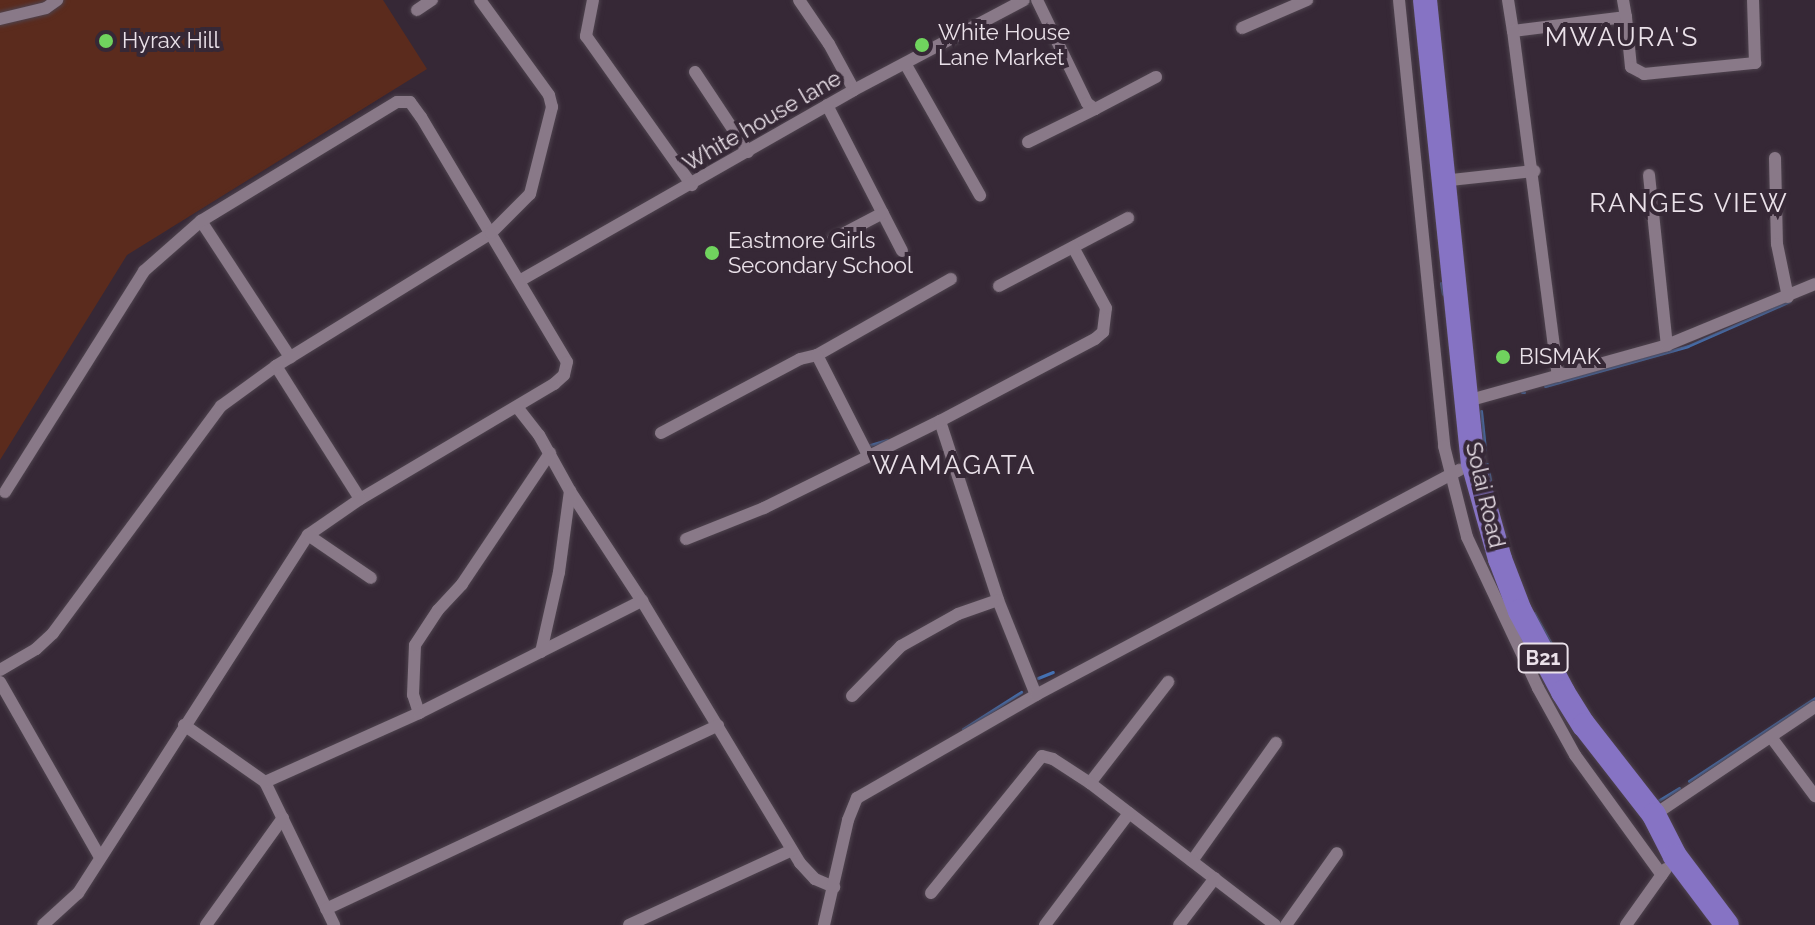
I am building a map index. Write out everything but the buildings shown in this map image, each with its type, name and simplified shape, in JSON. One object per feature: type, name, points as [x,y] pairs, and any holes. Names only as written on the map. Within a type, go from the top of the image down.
[{"type":"highway","name":"Solai Road","points":[[1425,0],[1467,401],[1463,468],[1542,656],[1584,725],[1654,815],[1668,865],[1727,925]]},
{"type":"street","points":[[0,19],[46,8],[57,0]]},
{"type":"street","points":[[417,10],[432,0]]},
{"type":"street","points":[[0,670],[36,649],[53,633],[221,406],[290,357],[491,233],[530,194],[552,107],[549,95],[480,0]]},
{"type":"street","points":[[593,0],[586,36],[692,185]]},
{"type":"street","points":[[799,0],[829,44],[854,90]]},
{"type":"street","name":"White house lane","points":[[521,280],[692,185],[827,105],[1024,0]]},
{"type":"street","points":[[1037,0],[1087,103],[1095,109]]},
{"type":"street","points":[[1242,28],[1307,0]]},
{"type":"street","points":[[1399,0],[1441,420],[1463,468],[1467,537],[1538,688],[1575,755],[1668,865],[1626,925]]},
{"type":"street","points":[[1508,0],[1534,171],[1558,376]]},
{"type":"street","points":[[1623,0],[1631,67],[1644,74],[1750,66],[1758,56],[1753,0]]},
{"type":"street","points":[[1513,31],[1626,17]]},
{"type":"street","points":[[906,65],[980,195]]},
{"type":"street","points":[[695,72],[748,152]]},
{"type":"street","points":[[1028,142],[1156,77]]},
{"type":"street","points":[[5,492],[144,271],[201,221],[397,102],[410,102],[521,280],[567,362],[564,375],[554,384],[360,499],[308,535],[78,893],[43,925]]},
{"type":"street","points":[[827,105],[902,251]]},
{"type":"street","points":[[1775,158],[1775,228],[1780,269],[1788,297]]},
{"type":"street","points":[[1442,181],[1534,171]]},
{"type":"street","points":[[1649,175],[1667,345]]},
{"type":"street","points":[[833,239],[883,213]]},
{"type":"street","points":[[999,286],[1128,218]]},
{"type":"street","points":[[201,221],[290,357]]},
{"type":"street","points":[[686,539],[764,508],[940,421],[1103,332],[1106,308],[1073,247]]},
{"type":"street","points":[[661,433],[800,359],[817,355],[951,279]]},
{"type":"street","points":[[1467,401],[1667,345],[1815,284]]},
{"type":"street","points":[[817,355],[868,455]]},
{"type":"street","points":[[276,366],[360,499]]},
{"type":"street","points":[[517,407],[550,453],[570,491],[642,601],[792,850],[815,879],[834,887]]},
{"type":"street","points":[[940,421],[998,600],[1036,695]]},
{"type":"street","points":[[419,713],[413,695],[415,645],[438,610],[462,584],[550,453]]},
{"type":"street","points":[[824,925],[848,820],[857,798],[1036,695],[1463,468]]},
{"type":"street","points":[[541,652],[559,572],[570,491]]},
{"type":"street","points":[[308,535],[371,578]]},
{"type":"street","points":[[852,696],[901,646],[958,614],[998,600]]},
{"type":"street","points":[[265,782],[419,713],[642,601]]},
{"type":"street","points":[[0,682],[100,857]]},
{"type":"street","points":[[1090,783],[1168,682]]},
{"type":"street","points":[[1654,815],[1815,707]]},
{"type":"street","points":[[184,725],[265,782],[334,925]]},
{"type":"street","points":[[326,909],[718,725]]},
{"type":"street","points":[[1771,737],[1815,796]]},
{"type":"street","points":[[1192,861],[1276,743]]},
{"type":"street","points":[[931,893],[1042,756],[1090,783],[1275,925]]},
{"type":"street","points":[[1045,925],[1129,813]]},
{"type":"street","points":[[206,925],[283,818]]},
{"type":"street","points":[[629,925],[792,850]]},
{"type":"street","points":[[1286,925],[1337,853]]},
{"type":"street","points":[[1179,925],[1215,878]]},
{"type":"shaded area","points":[[0,0],[383,0],[427,69],[127,255],[0,460]]},
{"type":"waterway","points":[[1441,283],[1443,294]]},
{"type":"waterway","points":[[1545,386],[1688,346],[1790,301]]},
{"type":"waterway","points":[[1481,411],[1485,450]]},
{"type":"waterway","points":[[867,446],[887,440]]},
{"type":"waterway","points":[[1487,464],[1490,480]]},
{"type":"waterway","points":[[1534,613],[1561,662]]},
{"type":"waterway","points":[[1038,678],[1053,672]]},
{"type":"waterway","points":[[963,729],[1021,692]]},
{"type":"waterway","points":[[1689,781],[1815,698]]},
{"type":"waterway","points":[[1656,802],[1679,788]]},
{"type":"place","name":"Hyrax Hill","points":[[106,41]]},
{"type":"place","name":"White House Lane Market","points":[[922,45]]},
{"type":"place","name":"Eastmore Girls Secondary School","points":[[712,253]]},
{"type":"place","name":"BISMAK","points":[[1503,357]]},
{"type":"district","name":"MWAURA'S","points":[[1622,38]]},
{"type":"district","name":"RANGES VIEW","points":[[1689,204]]},
{"type":"district","name":"WAMAGATA","points":[[954,466]]}]
